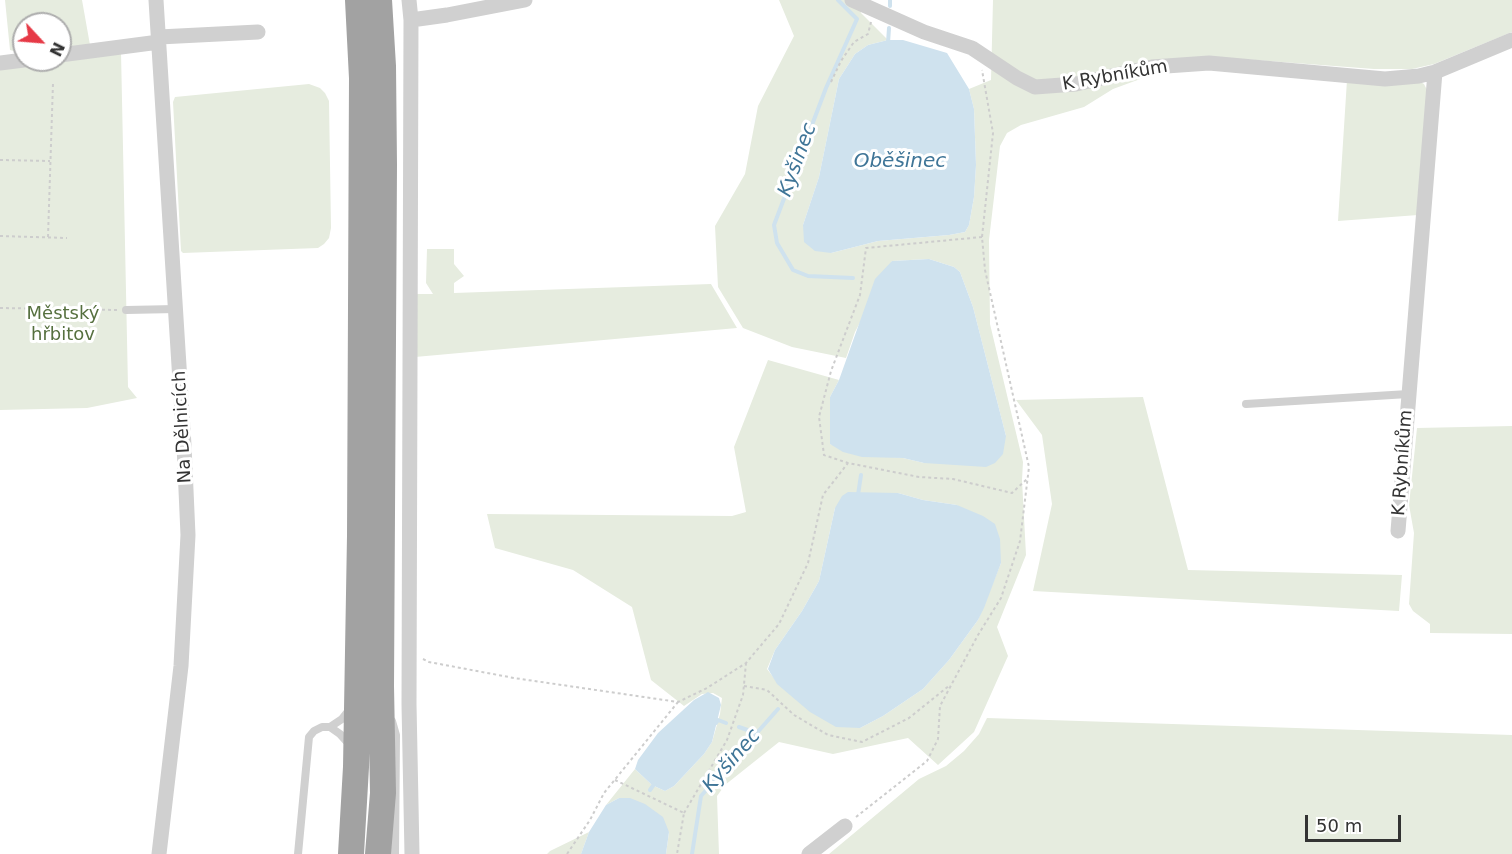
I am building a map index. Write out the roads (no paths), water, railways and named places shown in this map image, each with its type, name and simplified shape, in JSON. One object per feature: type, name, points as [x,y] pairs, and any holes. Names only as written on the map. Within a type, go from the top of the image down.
[{"type":"highway","points":[[358,0],[362,89],[360,536],[369,686],[382,804],[378,854]]},
{"type":"highway","points":[[351,854],[356,767],[369,686],[384,165],[380,0]]},
{"type":"street","name":"Na Dělnicích","points":[[156,0],[188,535],[180,666],[159,854]]},
{"type":"street","points":[[409,0],[411,20],[412,854]]},
{"type":"street","points":[[411,20],[525,0]]},
{"type":"street","name":"K Rybníkům","points":[[852,0],[924,32],[972,48],[1017,78],[1035,87],[1076,84],[1152,67],[1209,63],[1385,79],[1419,76],[1435,72],[1512,40]]},
{"type":"street","points":[[72,53],[159,39],[258,32]]},
{"type":"street","name":"K Rybníkům","points":[[1398,531],[1435,72]]},
{"type":"street","points":[[809,854],[845,826]]},
{"type":"lane","points":[[126,310],[176,309]]},
{"type":"lane","points":[[1246,404],[1408,394]]},
{"type":"lane","points":[[297,854],[309,737],[314,731],[322,727],[330,727],[346,716],[352,705],[369,686],[396,735],[395,854]]},
{"type":"lane","points":[[330,727],[348,743],[354,754],[356,767]]},
{"type":"water","name":"Oběšinec","points":[[888,40],[903,40],[947,53],[969,89],[974,109],[976,165],[969,225],[965,232],[949,235],[878,241],[831,253],[815,251],[804,242],[803,225],[819,177],[839,79],[855,54],[868,45]]},
{"type":"water","points":[[929,259],[954,267],[960,272],[973,307],[1006,436],[1003,454],[995,463],[986,467],[924,463],[903,458],[862,457],[843,452],[830,444],[830,397],[839,380],[875,279],[892,261]]},
{"type":"water","points":[[848,492],[898,493],[923,500],[957,505],[995,524],[1000,539],[1001,563],[984,608],[949,660],[923,689],[883,716],[860,728],[836,727],[810,712],[777,684],[768,669],[775,650],[819,581],[835,508],[842,496]]},
{"type":"water","points":[[708,692],[719,698],[721,705],[712,742],[674,786],[665,791],[652,785],[635,769],[638,760],[658,733],[694,700]]},
{"type":"water","points":[[619,798],[630,798],[645,804],[663,817],[669,832],[666,854],[581,854],[589,832],[606,805]]},
{"type":"waterway","name":"Kyšinec","points":[[838,0],[857,19],[826,88],[774,225],[777,243],[793,270],[808,276],[853,278]]},
{"type":"waterway","points":[[890,0],[890,6]]},
{"type":"waterway","points":[[888,43],[889,28]]},
{"type":"waterway","name":"Kyšinec","points":[[858,495],[861,475]]},
{"type":"waterway","name":"Kyšinec","points":[[692,854],[701,796],[778,709]]},
{"type":"waterway","points":[[716,723],[718,720],[726,723]]},
{"type":"waterway","points":[[739,727],[756,733]]},
{"type":"waterway","points":[[650,790],[655,783]]},
{"type":"park label","name":"Městský hřbitov","points":[[63,324]]}]
